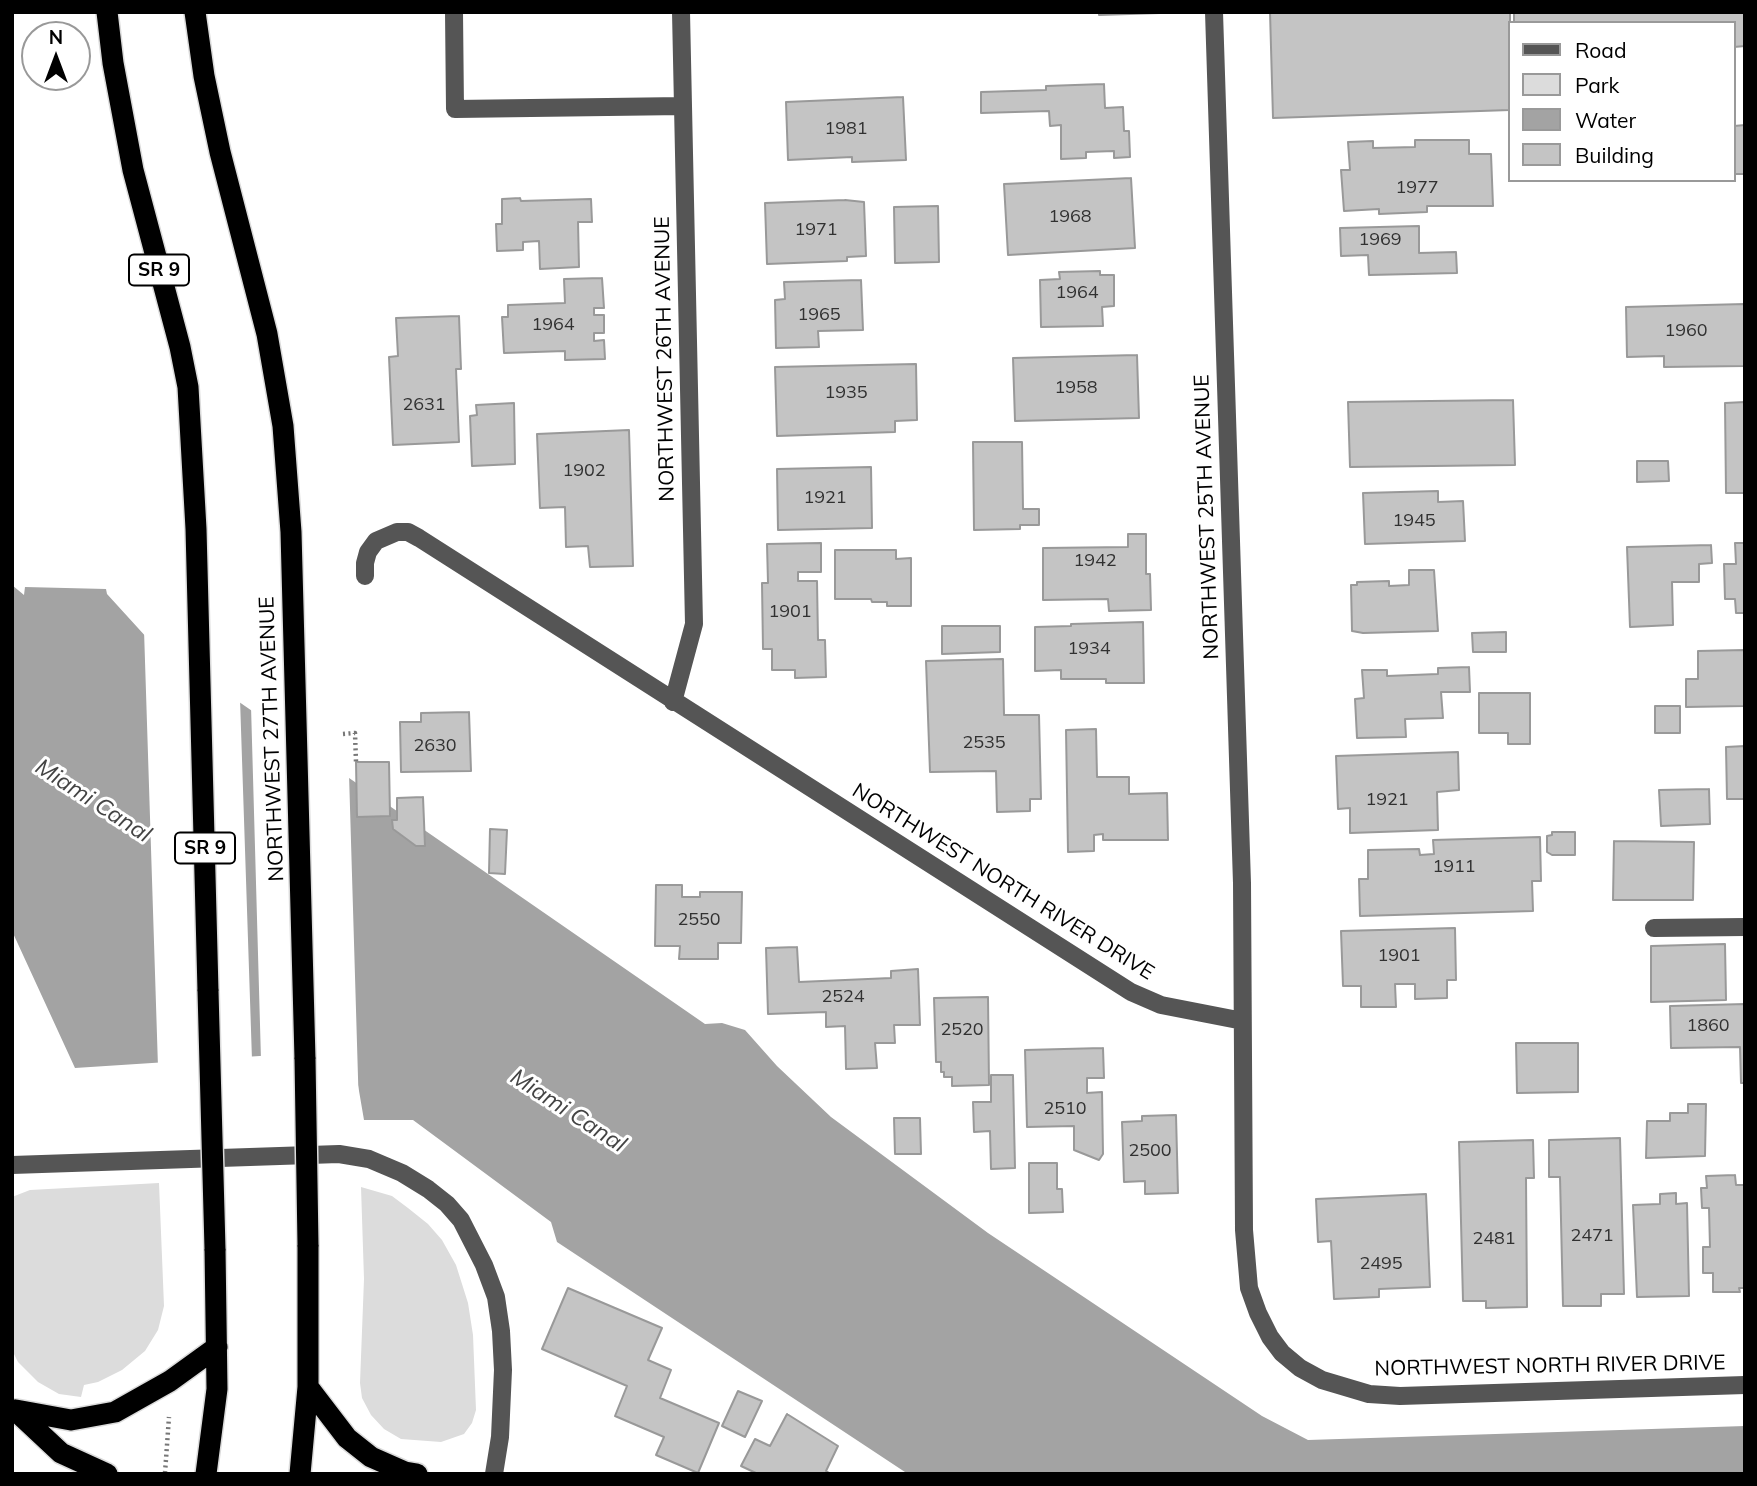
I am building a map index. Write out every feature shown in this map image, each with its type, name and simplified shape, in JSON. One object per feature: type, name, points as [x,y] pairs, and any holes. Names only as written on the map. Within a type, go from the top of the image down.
[{"type":"highway","name":"SR 9","points":[[107,12],[119,100],[133,170],[188,387],[196,529],[217,1347],[217,1389],[206,1474]]},
{"type":"highway","name":"NORTHWEST 27TH AVENUE","points":[[195,12],[204,76],[220,152],[269,347],[283,426],[291,532],[308,1245],[308,1387],[300,1474]]},
{"type":"highway","points":[[14,1409],[71,1420],[115,1412],[170,1381],[217,1347]]},
{"type":"highway","points":[[308,1387],[347,1438],[371,1457],[405,1472],[417,1474]]},
{"type":"highway","points":[[14,1409],[61,1453],[107,1474]]},
{"type":"street","points":[[454,12],[455,109],[682,106]]},
{"type":"street","name":"NORTHWEST 26TH AVENUE","points":[[673,702],[694,624],[681,12]]},
{"type":"street","name":"NORTHWEST 25TH AVENUE","points":[[1214,12],[1241,869],[1243,1021]]},
{"type":"street","name":"NORTHWEST NORTH RIVER DRIVE","points":[[365,576],[368,552],[376,541],[387,535],[408,532],[1130,992],[1161,1005],[1243,1021],[1244,1230],[1249,1288],[1270,1337],[1282,1353],[1300,1368],[1322,1380],[1369,1394],[1400,1396],[1745,1385]]},
{"type":"street","points":[[1654,928],[1745,927]]},
{"type":"street","points":[[12,1165],[339,1154],[369,1159],[402,1173],[428,1189],[461,1220],[484,1265],[495,1297],[501,1331],[503,1370],[500,1437],[494,1474]]},
{"type":"path","points":[[343,734],[355,733],[356,762]]},
{"type":"path","points":[[165,1473],[170,1409]]},
{"type":"green space","points":[[159,1183],[164,1306],[158,1330],[145,1351],[122,1370],[98,1382],[84,1385],[81,1397],[59,1394],[38,1382],[18,1362],[12,1350],[12,1197],[30,1190]]},
{"type":"green space","points":[[361,1187],[392,1196],[428,1224],[442,1240],[456,1265],[468,1303],[473,1335],[476,1410],[472,1423],[464,1434],[441,1442],[401,1439],[384,1429],[371,1415],[362,1398],[360,1383],[364,1279]]},
{"type":"water","name":"Miami Canal","points":[[12,585],[24,595],[25,587],[106,589],[107,594],[148,639],[705,1024],[722,1023],[745,1030],[777,1066],[831,1117],[988,1233],[1262,1416],[1308,1440],[1745,1426],[1745,1474],[908,1474],[557,1242],[551,1222],[413,1120],[364,1120],[352,1050],[75,1068],[12,931]]},
{"type":"pier","points":[[144,630],[240,699],[252,1060],[158,1067]]},
{"type":"pier","points":[[251,706],[349,774],[359,1111],[349,1054],[261,1060]]},
{"type":"building","points":[[1099,12],[1160,12],[1160,13],[1099,15]]},
{"type":"building","points":[[1270,12],[1510,12],[1508,110],[1273,118]]},
{"type":"building","points":[[1514,12],[1745,12],[1745,46],[1736,47],[1736,21],[1514,21]]},
{"type":"building","points":[[1104,84],[1105,108],[1123,107],[1124,131],[1129,131],[1130,157],[1114,158],[1114,151],[1086,152],[1086,158],[1061,159],[1061,125],[1050,126],[1049,111],[981,113],[981,92],[1046,90],[1046,86]]},
{"type":"building","points":[[903,97],[906,160],[852,162],[852,157],[788,160],[786,102]]},
{"type":"building","points":[[1745,125],[1745,174],[1736,174],[1736,126]]},
{"type":"building","points":[[1415,140],[1469,140],[1469,154],[1491,154],[1493,206],[1427,206],[1427,212],[1379,214],[1379,209],[1344,211],[1341,170],[1350,170],[1348,142],[1373,141],[1373,148],[1415,147]]},
{"type":"building","points":[[1131,178],[1135,248],[1008,255],[1004,184]]},
{"type":"building","points":[[520,198],[521,201],[591,199],[592,222],[578,222],[579,267],[540,269],[539,241],[523,242],[523,250],[497,251],[496,224],[502,224],[502,199]]},
{"type":"building","points":[[845,200],[864,202],[866,256],[847,257],[847,261],[767,264],[765,203]]},
{"type":"building","points":[[938,206],[939,262],[895,263],[894,207]]},
{"type":"building","points":[[1419,226],[1419,253],[1456,252],[1457,273],[1369,275],[1368,255],[1341,256],[1340,228]]},
{"type":"building","points":[[1100,271],[1100,275],[1114,275],[1114,306],[1102,307],[1103,326],[1041,327],[1040,280],[1060,279],[1059,272]]},
{"type":"building","points":[[602,278],[604,308],[594,308],[594,315],[604,315],[604,333],[594,333],[594,341],[604,340],[605,359],[565,360],[565,351],[504,353],[502,317],[508,317],[508,305],[565,303],[564,279]]},
{"type":"building","points":[[861,280],[863,330],[818,331],[819,347],[776,348],[775,300],[785,299],[784,282]]},
{"type":"building","points":[[1745,304],[1745,366],[1664,367],[1664,356],[1627,357],[1626,307]]},
{"type":"building","points":[[459,316],[461,369],[456,369],[459,442],[393,445],[389,357],[398,356],[396,318]]},
{"type":"building","points":[[1137,355],[1139,418],[1015,421],[1013,358]]},
{"type":"building","points":[[916,364],[917,420],[895,421],[895,432],[777,436],[775,367]]},
{"type":"building","points":[[1513,400],[1515,465],[1350,467],[1348,402]]},
{"type":"building","points":[[1745,402],[1745,493],[1726,493],[1725,403]]},
{"type":"building","points":[[514,403],[515,464],[472,466],[470,416],[477,415],[476,405]]},
{"type":"building","points":[[629,430],[633,566],[590,567],[588,546],[566,547],[565,507],[540,508],[537,434]]},
{"type":"building","points":[[973,442],[1022,442],[1023,509],[1039,509],[1039,525],[1020,525],[1020,529],[974,530]]},
{"type":"building","points":[[1637,461],[1668,461],[1669,481],[1637,482]]},
{"type":"building","points":[[871,467],[872,528],[778,530],[777,469]]},
{"type":"building","points":[[1438,491],[1438,502],[1463,501],[1465,541],[1365,544],[1363,493]]},
{"type":"building","points":[[1128,534],[1146,534],[1146,574],[1150,574],[1151,610],[1109,611],[1108,599],[1043,600],[1043,548],[1128,547]]},
{"type":"building","points":[[821,543],[821,572],[798,572],[798,581],[817,581],[818,640],[825,640],[826,677],[795,678],[795,670],[772,670],[772,649],[763,649],[762,583],[768,583],[767,544]]},
{"type":"building","points":[[1735,543],[1745,543],[1745,613],[1736,613],[1735,599],[1725,599],[1724,564],[1736,564]]},
{"type":"building","points":[[1711,545],[1712,563],[1699,564],[1699,582],[1672,582],[1673,625],[1630,627],[1627,547]]},
{"type":"building","points":[[835,550],[896,550],[896,559],[911,558],[911,606],[887,606],[887,602],[872,602],[871,599],[835,599]]},
{"type":"building","points":[[1409,570],[1434,570],[1438,631],[1352,631],[1351,585],[1357,585],[1357,582],[1389,581],[1389,586],[1409,585]]},
{"type":"building","points":[[1143,622],[1144,683],[1106,683],[1106,679],[1061,679],[1061,670],[1035,671],[1035,627]]},
{"type":"building","points":[[942,626],[1000,626],[1000,652],[942,654]]},
{"type":"building","points":[[1506,632],[1506,652],[1473,652],[1472,633]]},
{"type":"building","points":[[1745,650],[1745,706],[1686,707],[1686,679],[1698,679],[1698,651]]},
{"type":"building","points":[[1003,659],[1004,715],[1039,715],[1041,799],[1030,799],[1030,811],[997,812],[996,771],[930,772],[926,661]]},
{"type":"building","points":[[1469,667],[1470,692],[1441,692],[1443,718],[1405,719],[1406,737],[1357,738],[1355,699],[1364,698],[1362,670],[1387,670],[1387,676],[1438,674],[1438,668]]},
{"type":"building","points":[[1479,693],[1530,693],[1530,744],[1508,744],[1508,733],[1479,733]]},
{"type":"building","points":[[1655,706],[1680,706],[1680,733],[1655,733]]},
{"type":"building","points":[[469,712],[471,771],[401,772],[400,722],[421,722],[421,713]]},
{"type":"building","points":[[1096,729],[1097,777],[1129,777],[1129,794],[1167,793],[1168,840],[1103,840],[1103,834],[1094,835],[1094,851],[1068,852],[1066,730]]},
{"type":"building","points":[[1745,746],[1745,799],[1727,799],[1726,747]]},
{"type":"building","points":[[1458,752],[1459,790],[1437,792],[1438,830],[1350,833],[1350,808],[1338,809],[1336,756]]},
{"type":"building","points":[[356,762],[389,762],[390,816],[357,817]]},
{"type":"building","points":[[1709,789],[1710,824],[1661,826],[1659,790]]},
{"type":"building","points":[[423,797],[425,846],[416,846],[393,829],[392,820],[397,820],[397,798]]},
{"type":"building","points":[[490,829],[507,830],[505,874],[489,873]]},
{"type":"building","points":[[1552,832],[1575,832],[1575,855],[1552,855],[1547,852],[1547,836],[1552,835]]},
{"type":"building","points":[[1540,837],[1541,881],[1532,881],[1533,911],[1360,916],[1359,879],[1368,879],[1368,850],[1419,849],[1420,855],[1434,854],[1433,840]]},
{"type":"building","points":[[1614,841],[1694,842],[1693,900],[1613,900]]},
{"type":"building","points":[[656,885],[682,885],[682,897],[700,897],[700,892],[742,892],[741,943],[718,943],[718,959],[679,959],[680,946],[655,946]]},
{"type":"building","points":[[1455,928],[1456,980],[1447,980],[1447,998],[1415,999],[1415,984],[1395,984],[1396,1007],[1361,1007],[1361,986],[1343,986],[1341,931]]},
{"type":"building","points":[[1725,944],[1726,1000],[1651,1002],[1651,946]]},
{"type":"building","points":[[797,947],[799,982],[891,978],[891,971],[918,969],[920,1025],[894,1025],[895,1043],[875,1043],[877,1068],[846,1069],[845,1026],[826,1027],[826,1012],[768,1014],[766,948]]},
{"type":"building","points":[[988,997],[989,1085],[952,1086],[952,1077],[944,1077],[941,1062],[936,1062],[934,998]]},
{"type":"building","points":[[1745,1004],[1745,1083],[1741,1083],[1740,1047],[1671,1048],[1670,1006]]},
{"type":"building","points":[[1516,1043],[1578,1043],[1578,1092],[1517,1093]]},
{"type":"building","points":[[1103,1048],[1104,1078],[1087,1078],[1087,1093],[1102,1092],[1103,1154],[1099,1160],[1074,1150],[1074,1126],[1027,1127],[1025,1050]]},
{"type":"building","points":[[991,1075],[1013,1075],[1015,1168],[991,1169],[990,1131],[974,1132],[973,1102],[991,1102]]},
{"type":"building","points":[[1688,1104],[1706,1104],[1705,1156],[1646,1158],[1647,1121],[1670,1121],[1670,1113],[1688,1113]]},
{"type":"building","points":[[1176,1115],[1178,1193],[1145,1194],[1145,1181],[1124,1182],[1122,1122],[1142,1121],[1142,1116]]},
{"type":"building","points":[[894,1118],[920,1118],[921,1154],[895,1154]]},
{"type":"building","points":[[1620,1138],[1624,1294],[1601,1294],[1601,1306],[1563,1306],[1560,1177],[1549,1177],[1549,1140]]},
{"type":"building","points":[[1533,1140],[1534,1178],[1526,1178],[1527,1307],[1486,1308],[1486,1301],[1463,1301],[1459,1142]]},
{"type":"building","points":[[1029,1163],[1057,1163],[1057,1189],[1062,1189],[1063,1212],[1029,1213]]},
{"type":"building","points":[[1735,1175],[1736,1185],[1745,1185],[1745,1288],[1739,1288],[1740,1292],[1713,1292],[1713,1273],[1703,1273],[1703,1247],[1710,1247],[1709,1208],[1702,1208],[1701,1188],[1707,1188],[1706,1176]]},
{"type":"building","points":[[1676,1193],[1676,1204],[1687,1203],[1689,1296],[1637,1297],[1633,1205],[1660,1204],[1660,1194]]},
{"type":"building","points":[[1426,1194],[1430,1287],[1379,1289],[1379,1297],[1334,1299],[1331,1241],[1318,1242],[1316,1199]]},
{"type":"building","points":[[568,1288],[662,1328],[648,1360],[671,1370],[660,1398],[719,1423],[698,1473],[656,1455],[664,1437],[615,1416],[627,1386],[542,1349]]},
{"type":"building","points":[[738,1391],[762,1401],[745,1437],[722,1426]]},
{"type":"building","points":[[787,1414],[838,1446],[826,1471],[831,1474],[758,1474],[741,1466],[755,1439],[770,1446]]}]
